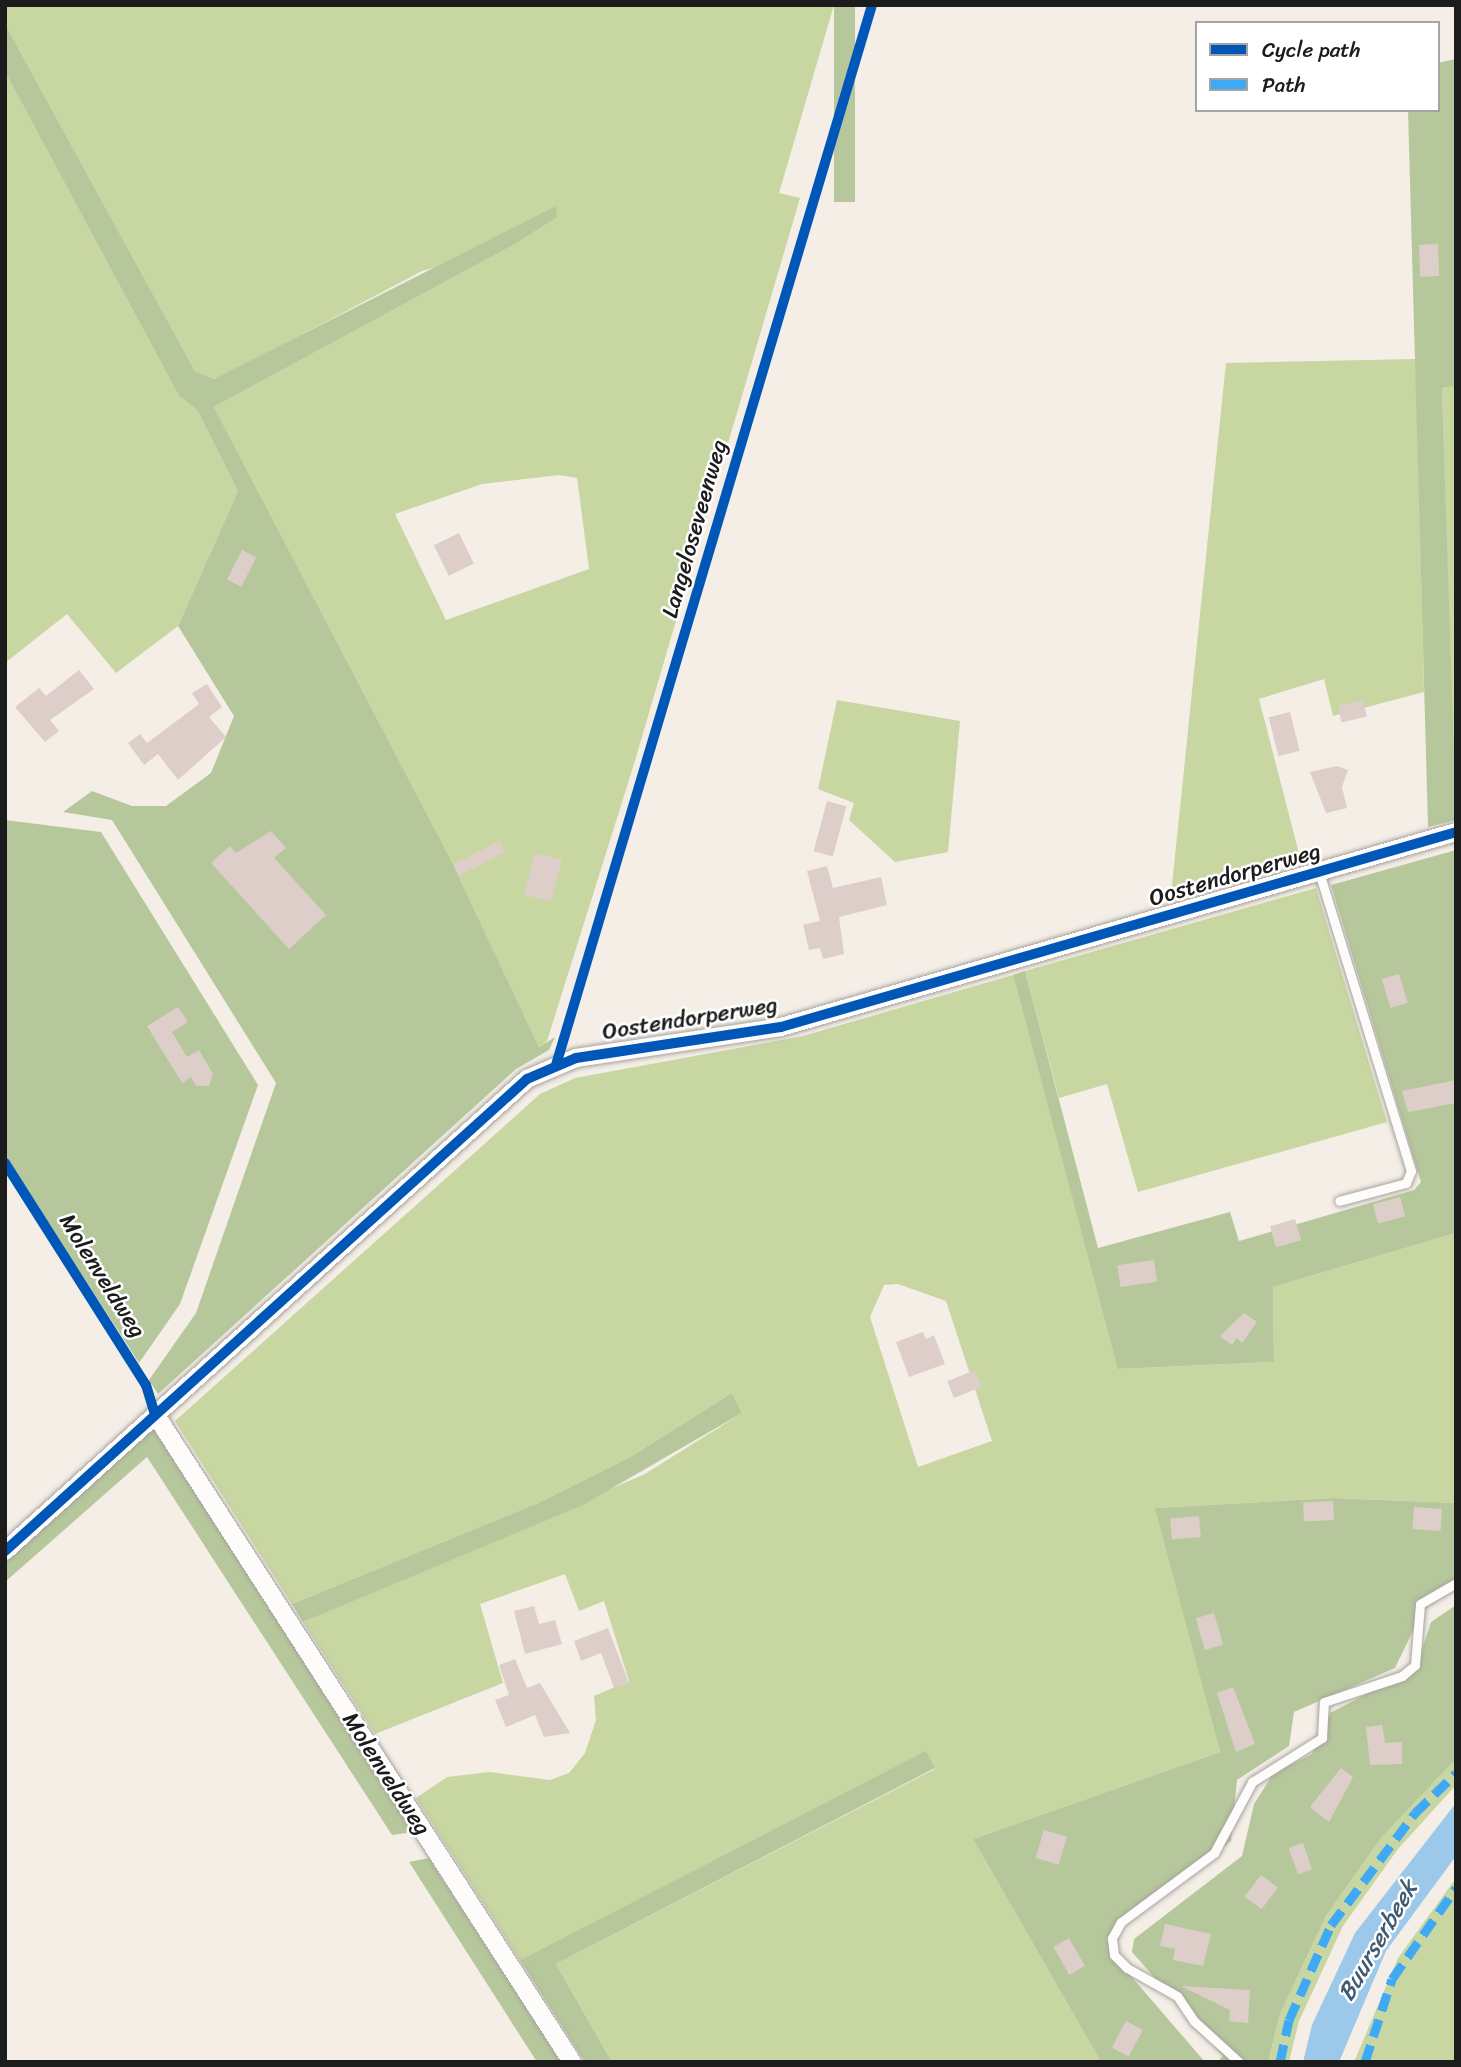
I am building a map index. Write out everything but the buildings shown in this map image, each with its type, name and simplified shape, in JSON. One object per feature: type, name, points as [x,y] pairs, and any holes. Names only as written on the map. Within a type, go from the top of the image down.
[{"type":"street","name":"Oostendorperweg","points":[[5,1551],[527,1079],[556,1065],[781,1027],[1456,832]]},
{"type":"street","name":"Molenveldweg","points":[[155,1414],[572,2062]]},
{"type":"lane","points":[[1318,872],[1411,1171],[1406,1183],[1339,1201]]},
{"type":"lane","points":[[1240,2062],[1194,2021],[1177,1996],[1127,1968],[1114,1955],[1112,1938],[1121,1922],[1214,1853],[1252,1782],[1322,1738],[1324,1702],[1402,1676],[1415,1665],[1420,1604],[1456,1583]]},
{"type":"green space","points":[[5,5],[834,5],[779,193],[800,198],[634,764],[547,1041],[539,1047],[451,860],[214,407],[513,245],[422,271],[227,374],[214,379],[195,371],[5,24]],"holes":[[[559,475],[577,478],[589,569],[446,620],[395,514],[482,484]]]},
{"type":"green space","points":[[834,5],[855,5],[855,202],[834,202]]},
{"type":"green space","points":[[5,24],[195,371],[214,379],[556,206],[557,217],[513,245],[214,407],[451,860],[539,1047],[555,1037],[549,1050],[516,1069],[158,1394],[149,1380],[196,1313],[276,1083],[112,820],[63,812],[92,791],[132,806],[166,806],[211,773],[234,716],[178,626],[238,491],[197,410],[179,396],[5,72]]},
{"type":"green space","points":[[1456,59],[1456,386],[1442,388],[1456,820],[1428,827],[1408,112],[1440,112],[1440,63]]},
{"type":"green space","points":[[5,72],[179,396],[197,410],[238,491],[178,626],[116,673],[67,614],[5,663]]},
{"type":"green space","points":[[1416,359],[1424,692],[1333,716],[1324,679],[1259,699],[1300,857],[1171,895],[1226,363]]},
{"type":"green space","points":[[1456,386],[1456,792],[1454,792],[1442,388]]},
{"type":"green space","points":[[837,700],[960,721],[948,852],[895,862],[849,820],[854,803],[818,789]]},
{"type":"green space","points":[[5,820],[101,832],[258,1085],[180,1304],[139,1363],[5,1156]]},
{"type":"green space","points":[[1456,850],[1456,1233],[1273,1287],[1274,1362],[1118,1369],[1013,975],[1025,971],[1098,1248],[1230,1212],[1239,1241],[1414,1190],[1421,1182],[1331,885]]},
{"type":"green space","points":[[1316,888],[1387,1122],[1138,1192],[1107,1084],[1059,1098],[1025,971]]},
{"type":"green space","points":[[1013,975],[1119,1369],[1274,1362],[1273,1287],[1456,1233],[1456,1503],[1333,1498],[1156,1508],[1220,1752],[973,1839],[1101,2062],[612,2062],[556,1964],[935,1769],[926,1752],[520,1960],[416,1798],[447,1777],[490,1772],[550,1780],[569,1773],[585,1753],[596,1720],[594,1696],[629,1681],[604,1601],[579,1611],[565,1574],[480,1604],[503,1683],[375,1734],[303,1622],[645,1474],[742,1413],[732,1393],[630,1457],[538,1503],[292,1604],[175,1421],[540,1094],[575,1078],[803,1036]],"holes":[[[898,1284],[946,1301],[992,1441],[918,1467],[870,1317],[884,1285]]]},
{"type":"green space","points":[[732,1393],[742,1413],[583,1505],[303,1622],[292,1604],[538,1503],[630,1457]]},
{"type":"green space","points":[[154,1428],[413,1832],[392,1835],[147,1457],[5,1582],[5,1562]]},
{"type":"green space","points":[[1333,1498],[1456,1503],[1456,1588],[1423,1610],[1395,1668],[1294,1712],[1289,1746],[1237,1780],[1231,1841],[1122,1928],[1116,1943],[1124,1968],[1205,2062],[1101,2062],[973,1839],[1220,1752],[1155,1508]]},
{"type":"green space","points":[[1456,1605],[1456,1759],[1382,1837],[1326,1916],[1280,2014],[1268,2062],[1217,2062],[1223,2056],[1132,1952],[1134,1939],[1242,1856],[1254,1804],[1273,1774],[1312,1754],[1330,1713],[1416,1668],[1431,1622]]},
{"type":"green space","points":[[926,1751],[935,1768],[556,1964],[612,2062],[585,2062],[520,1960]]},
{"type":"green space","points":[[1456,1759],[1456,1785],[1398,1849],[1343,1926],[1299,2021],[1289,2062],[1268,2062],[1280,2014],[1326,1916],[1382,1837]]},
{"type":"green space","points":[[429,1858],[562,2062],[537,2062],[409,1862]]},
{"type":"green space","points":[[1456,1878],[1456,2062],[1354,2062],[1398,1958]]},
{"type":"water","name":"Buurserbeek","points":[[1456,1803],[1456,1856],[1386,1951],[1339,2062],[1303,2062],[1312,2025],[1355,1933]]},
{"type":"marked path","points":[[1280,2062],[1289,2020],[1331,1925],[1415,1813],[1456,1773]]},
{"type":"marked path","points":[[1365,2062],[1392,1979],[1456,1888]]},
{"type":"cycle path","name":"Langeloseveenweg","points":[[556,1065],[872,5]]},
{"type":"cycle path","points":[[5,1551],[527,1079],[576,1058],[781,1027],[1456,832]]},
{"type":"cycle path","points":[[5,1163],[146,1385],[155,1414]]}]
